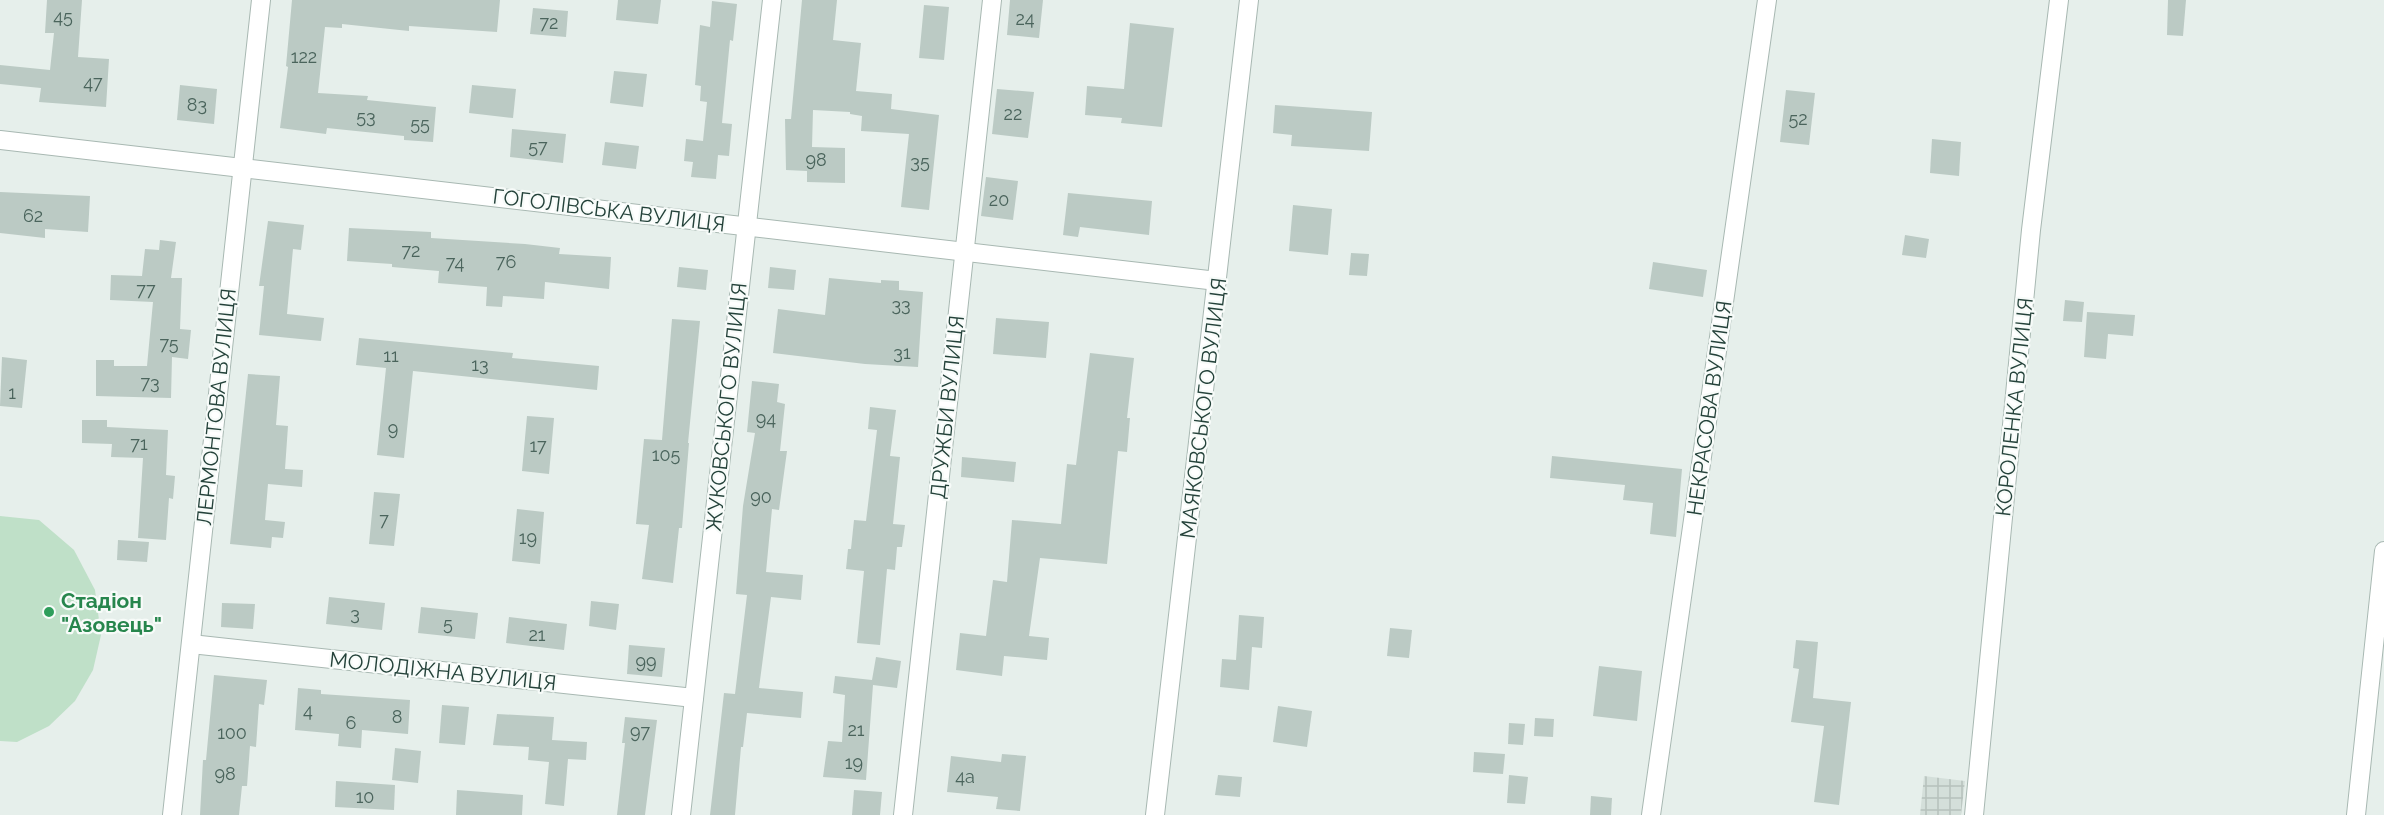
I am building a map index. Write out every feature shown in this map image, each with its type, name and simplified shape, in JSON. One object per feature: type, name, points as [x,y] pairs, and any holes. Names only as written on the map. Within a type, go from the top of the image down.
[{"type":"street","name":"ЛЕРМОНТОВА ВУЛИЦЯ","points":[[172,815],[261,0]]},
{"type":"street","name":"ЖУКОВСЬКОГО ВУЛИЦЯ","points":[[681,815],[772,0]]},
{"type":"street","name":"ДРУЖБИ ВУЛИЦЯ","points":[[903,815],[992,0]]},
{"type":"street","name":"МАЯКОВСЬКОГО ВУЛИЦЯ","points":[[1155,815],[1249,0]]},
{"type":"street","name":"НЕКРАСОВА ВУЛИЦЯ","points":[[1651,815],[1767,0]]},
{"type":"street","name":"КОРОЛЕНКА ВУЛИЦЯ","points":[[1974,815],[2031,230],[2059,0]]},
{"type":"street","name":"ГОГОЛІВСЬКА ВУЛИЦЯ","points":[[0,140],[243,166],[964,253],[1217,281]]},
{"type":"street","points":[[2356,815],[2384,550]]},
{"type":"street","name":"МОЛОДІЖНА ВУЛИЦЯ","points":[[191,644],[694,698]]},
{"type":"shaded area","points":[[1924,776],[1965,781],[1961,815],[1920,815]]},
{"type":"green space","name":"Стадіон \"Азовець\"","points":[[0,516],[39,520],[74,550],[95,590],[101,635],[93,670],[75,701],[49,726],[17,742],[0,741]]},
{"type":"building","points":[[47,0],[82,0],[78,57],[109,59],[106,107],[39,102],[41,88],[0,84],[0,65],[50,70],[54,33],[45,33]]},
{"type":"building","points":[[292,0],[500,0],[497,32],[409,26],[409,31],[342,24],[342,28],[325,27],[318,93],[368,96],[367,100],[436,107],[433,142],[404,140],[404,136],[327,128],[326,134],[280,128],[288,67],[286,66]]},
{"type":"building","points":[[618,0],[661,0],[658,24],[616,20]]},
{"type":"building","points":[[802,0],[837,0],[833,40],[861,43],[856,91],[892,94],[891,109],[939,115],[929,210],[901,207],[909,134],[861,131],[862,116],[850,114],[850,112],[813,110],[812,147],[845,148],[845,183],[807,182],[807,171],[786,170],[785,119],[791,119]]},
{"type":"building","points":[[1010,0],[1043,0],[1039,38],[1007,35]]},
{"type":"building","points":[[2168,0],[2186,0],[2183,36],[2167,35]]},
{"type":"building","points":[[712,1],[737,4],[733,41],[730,40],[722,123],[732,124],[729,156],[718,155],[716,179],[691,177],[693,162],[684,161],[686,139],[703,141],[707,102],[700,101],[701,86],[695,85],[700,25],[710,27]]},
{"type":"building","points":[[924,5],[949,7],[944,60],[919,58]]},
{"type":"building","points":[[533,8],[568,11],[566,37],[530,34]]},
{"type":"building","points":[[1130,23],[1174,28],[1162,127],[1121,123],[1122,118],[1085,115],[1087,86],[1124,89]]},
{"type":"building","points":[[614,71],[647,74],[643,107],[610,103]]},
{"type":"building","points":[[180,85],[217,89],[214,124],[177,120]]},
{"type":"building","points":[[472,85],[516,89],[513,118],[469,113]]},
{"type":"building","points":[[997,89],[1034,92],[1028,138],[992,134]]},
{"type":"building","points":[[1786,90],[1815,93],[1809,145],[1780,142]]},
{"type":"building","points":[[1275,105],[1372,112],[1369,151],[1291,146],[1292,135],[1273,133]]},
{"type":"building","points":[[512,129],[566,134],[563,163],[510,157]]},
{"type":"building","points":[[1932,139],[1961,142],[1959,176],[1930,173]]},
{"type":"building","points":[[605,142],[639,146],[636,169],[602,165]]},
{"type":"building","points":[[986,177],[1018,181],[1013,220],[981,216]]},
{"type":"building","points":[[0,192],[90,196],[88,232],[45,229],[45,238],[0,233]]},
{"type":"building","points":[[1068,193],[1152,201],[1149,235],[1080,227],[1078,237],[1063,235]]},
{"type":"building","points":[[1293,205],[1332,209],[1328,255],[1289,251]]},
{"type":"building","points":[[268,221],[304,225],[301,250],[293,249],[287,314],[324,318],[321,341],[259,335],[264,286],[259,286]]},
{"type":"building","points":[[349,228],[431,232],[431,238],[525,244],[560,248],[559,254],[611,257],[609,289],[545,282],[544,299],[503,296],[502,307],[486,306],[487,287],[438,283],[439,271],[392,267],[392,264],[347,261]]},
{"type":"building","points":[[1905,235],[1929,239],[1926,258],[1902,255]]},
{"type":"building","points":[[160,240],[176,242],[171,278],[182,278],[180,329],[191,330],[188,359],[172,357],[171,398],[96,396],[96,360],[114,360],[114,366],[147,366],[153,302],[110,300],[111,275],[142,276],[145,249],[159,250]]},
{"type":"building","points":[[1351,253],[1369,254],[1367,276],[1349,275]]},
{"type":"building","points":[[1653,262],[1707,270],[1703,297],[1649,289]]},
{"type":"building","points":[[679,267],[708,270],[706,290],[677,287]]},
{"type":"building","points":[[770,267],[796,270],[794,290],[768,288]]},
{"type":"building","points":[[829,278],[881,283],[881,280],[899,281],[899,290],[923,292],[918,367],[865,364],[773,353],[778,309],[825,315]]},
{"type":"building","points":[[2065,300],[2084,302],[2082,322],[2063,321]]},
{"type":"building","points":[[2087,312],[2135,315],[2133,336],[2108,334],[2106,359],[2084,357]]},
{"type":"building","points":[[996,318],[1049,322],[1046,358],[993,354]]},
{"type":"building","points":[[672,319],[700,321],[682,528],[679,528],[673,583],[642,579],[649,525],[636,524],[644,439],[662,440]]},
{"type":"building","points":[[359,338],[513,353],[512,358],[599,366],[597,390],[413,371],[404,458],[377,455],[386,368],[356,365]]},
{"type":"building","points":[[1090,353],[1134,358],[1127,418],[1130,418],[1127,452],[1118,451],[1107,564],[1040,558],[1029,636],[1049,638],[1047,660],[1004,656],[1002,676],[956,670],[960,633],[986,636],[993,580],[1007,582],[1012,520],[1061,524],[1067,464],[1076,465]]},
{"type":"building","points":[[2,357],[27,360],[22,408],[0,406]]},
{"type":"building","points":[[248,374],[280,376],[276,425],[288,426],[285,469],[303,470],[302,487],[268,484],[265,520],[285,522],[283,538],[272,537],[271,548],[230,544]]},
{"type":"building","points":[[752,381],[779,384],[777,402],[785,404],[780,451],[787,451],[779,510],[772,509],[766,572],[803,575],[801,600],[771,597],[759,688],[803,692],[801,718],[747,713],[743,747],[741,747],[735,815],[710,815],[724,693],[735,694],[747,595],[736,594],[743,506],[755,433],[747,432]]},
{"type":"building","points":[[870,407],[896,410],[890,456],[900,457],[893,524],[905,525],[902,547],[897,547],[895,570],[887,569],[880,645],[857,643],[864,571],[846,569],[854,520],[866,521],[877,430],[868,429]]},
{"type":"building","points":[[527,416],[554,418],[549,474],[522,471]]},
{"type":"building","points":[[82,420],[107,420],[107,427],[168,430],[166,475],[175,476],[173,499],[169,498],[166,540],[138,538],[143,458],[111,457],[112,444],[82,443]]},
{"type":"building","points":[[1552,456],[1682,469],[1676,537],[1650,534],[1653,503],[1623,500],[1625,485],[1550,478]]},
{"type":"building","points":[[962,457],[1016,462],[1014,482],[961,477]]},
{"type":"building","points":[[374,492],[400,494],[394,546],[369,544]]},
{"type":"building","points":[[517,509],[544,512],[540,564],[512,561]]},
{"type":"building","points":[[118,540],[149,542],[147,562],[117,560]]},
{"type":"building","points":[[329,597],[385,603],[382,630],[326,624]]},
{"type":"building","points":[[591,601],[619,604],[616,630],[589,626]]},
{"type":"building","points":[[222,603],[255,604],[253,629],[221,627]]},
{"type":"building","points":[[421,607],[478,613],[475,639],[418,633]]},
{"type":"building","points":[[1239,615],[1264,617],[1262,648],[1252,647],[1249,690],[1220,687],[1222,659],[1236,660]]},
{"type":"building","points":[[509,617],[567,624],[564,650],[506,643]]},
{"type":"building","points":[[1390,628],[1412,630],[1409,658],[1387,656]]},
{"type":"building","points":[[1796,640],[1818,642],[1813,698],[1851,702],[1839,805],[1814,802],[1824,726],[1791,722],[1799,669],[1793,668]]},
{"type":"building","points":[[629,645],[665,648],[662,677],[627,674]]},
{"type":"building","points":[[876,657],[901,661],[897,688],[873,685],[866,780],[823,777],[828,741],[842,742],[845,695],[833,693],[835,676],[872,680]]},
{"type":"building","points":[[1599,666],[1642,671],[1637,721],[1593,716]]},
{"type":"building","points":[[214,675],[267,680],[264,705],[259,704],[256,747],[250,746],[247,786],[242,786],[239,815],[200,815],[203,760],[206,760]]},
{"type":"building","points":[[298,688],[321,690],[321,694],[410,700],[408,734],[362,730],[361,748],[338,746],[339,734],[295,730]]},
{"type":"building","points":[[442,705],[469,707],[465,745],[439,743]]},
{"type":"building","points":[[1278,706],[1312,711],[1307,747],[1273,742]]},
{"type":"building","points":[[497,714],[554,717],[552,740],[587,742],[586,760],[568,759],[564,806],[545,804],[549,762],[528,760],[529,747],[493,745]]},
{"type":"building","points":[[625,717],[657,720],[645,815],[617,815],[625,743],[622,743]]},
{"type":"building","points":[[1535,718],[1554,719],[1553,737],[1534,736]]},
{"type":"building","points":[[1509,723],[1525,724],[1523,745],[1508,744]]},
{"type":"building","points":[[395,748],[421,751],[418,783],[392,780]]},
{"type":"building","points":[[1474,752],[1505,754],[1503,774],[1473,772]]},
{"type":"building","points":[[1002,754],[1026,756],[1020,811],[996,809],[998,797],[947,792],[951,756],[1001,762]]},
{"type":"building","points":[[1218,775],[1242,777],[1240,797],[1215,795]]},
{"type":"building","points":[[1509,775],[1528,777],[1525,804],[1507,803]]},
{"type":"building","points":[[336,781],[395,785],[394,810],[335,807]]},
{"type":"building","points":[[457,790],[523,795],[522,815],[456,815]]},
{"type":"building","points":[[854,790],[882,792],[880,815],[852,815]]},
{"type":"building","points":[[1591,796],[1612,798],[1611,815],[1590,815]]},
{"type":"place","name":"Стадіон \"Азовець\"","points":[[49,612]]}]
